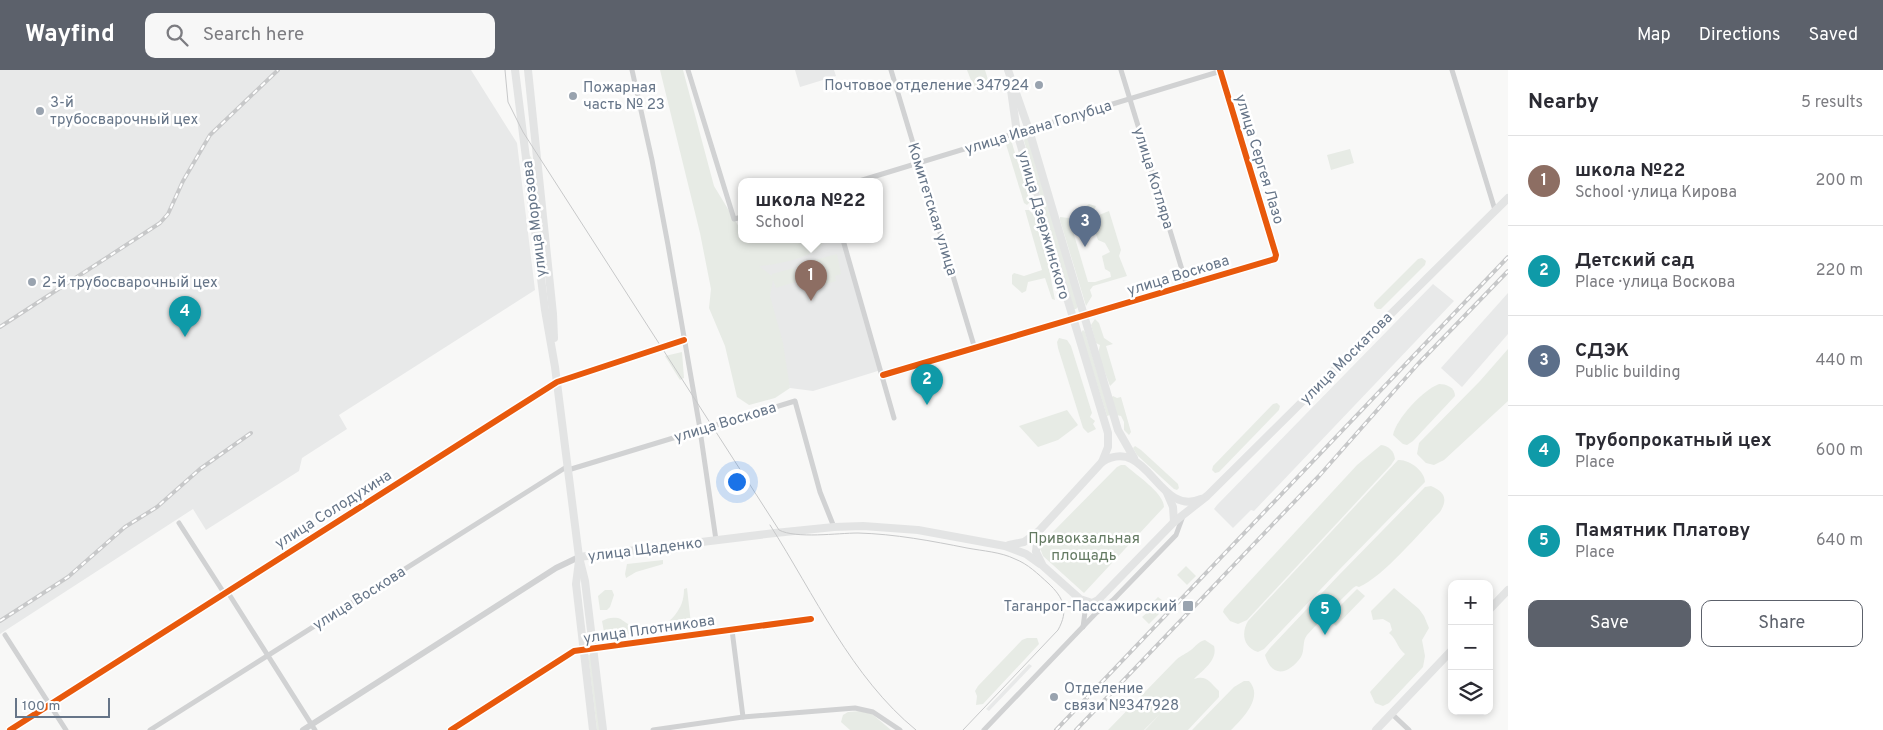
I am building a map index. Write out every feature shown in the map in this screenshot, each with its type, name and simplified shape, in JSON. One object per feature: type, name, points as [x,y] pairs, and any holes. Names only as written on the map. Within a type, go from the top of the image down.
[{"type":"main road","name":"улица Морозова","points":[[516,70],[545,310],[555,367],[579,557],[585,581],[603,730]]},
{"type":"main road","name":"улица Морозова","points":[[528,70],[553,314],[555,367]]},
{"type":"main road","name":"улица Дзержинского","points":[[1008,71],[1020,98],[1118,430],[1134,458]]},
{"type":"main road","name":"улица Дзержинского","points":[[1008,71],[1017,133],[1072,320],[1108,433],[1108,447],[1102,462]]},
{"type":"main road","points":[[517,82],[529,80]]},
{"type":"main road","name":"улица Москатова","points":[[1098,600],[1174,522],[1208,496],[1508,198]]},
{"type":"main road","points":[[1098,600],[1092,603],[1080,599],[1044,566],[1036,552],[1038,532],[1102,462],[1123,455],[1134,458],[1166,491],[1186,502],[1195,502],[1208,496]]},
{"type":"main road","points":[[1166,491],[1173,507],[1174,522]]},
{"type":"main road","name":"улица Щаденко","points":[[579,557],[834,527],[908,529],[1005,546],[1026,554],[1044,566]]},
{"type":"main road","name":"улица Щаденко","points":[[1005,546],[1024,542],[1038,532]]},
{"type":"main road","name":"улица Морозова","points":[[579,557],[576,584],[593,730]]},
{"type":"main road","points":[[1493,606],[1508,590]]},
{"type":"main road","points":[[1376,730],[1448,654]]},
{"type":"street","points":[[632,70],[660,199],[700,429],[716,540]]},
{"type":"street","points":[[688,70],[734,220],[738,218]]},
{"type":"street","name":"Комитетская улица","points":[[891,70],[975,348]]},
{"type":"street","name":"улица Котляра","points":[[1121,70],[1187,286]]},
{"type":"street","name":"улица Ивана Голубца","points":[[869,178],[1220,70]]},
{"type":"street","name":"улица Сергея Лазо","points":[[1220,70],[1276,255]]},
{"type":"street","points":[[1452,70],[1495,210]]},
{"type":"street","points":[[845,243],[894,418]]},
{"type":"street","name":"улица Воскова","points":[[1072,320],[1275,259],[1276,255]]},
{"type":"street","points":[[883,375],[1072,320]]},
{"type":"street","name":"улица Солодухина","points":[[10,730],[557,382],[684,340]]},
{"type":"street","name":"улица Воскова","points":[[150,730],[568,468],[795,401],[820,492],[834,527]]},
{"type":"street","points":[[984,730],[1096,613],[1113,600],[1176,536],[1183,516]]},
{"type":"street","points":[[1174,522],[1176,536]]},
{"type":"street","points":[[179,524],[268,655],[313,727]]},
{"type":"street","name":"улица Щаденко","points":[[303,730],[313,727],[556,568],[579,557]]},
{"type":"street","points":[[1080,599],[1085,612],[1083,627]]},
{"type":"street","points":[[1096,613],[1098,600]]},
{"type":"street","name":"улица Плотникова","points":[[451,730],[574,651],[811,619]]},
{"type":"street","points":[[732,630],[743,717]]},
{"type":"street","points":[[6,635],[66,730]]},
{"type":"street","points":[[653,730],[743,717],[855,708],[873,712],[900,730]]},
{"type":"street","points":[[1392,714],[1409,730]]},
{"type":"shaded area","points":[[0,70],[471,70],[517,143],[535,290],[339,415],[347,429],[302,458],[299,471],[206,530],[193,509],[0,634]]},
{"type":"shaded area","points":[[795,70],[834,70],[836,76],[800,87]]},
{"type":"shaded area","points":[[744,243],[843,243],[881,370],[813,391],[790,388]]},
{"type":"shaded area","points":[[1433,284],[1454,301],[1254,511],[1251,510],[1233,528],[1214,509],[1217,505]]},
{"type":"shaded area","points":[[1508,293],[1508,334],[1462,387],[1441,368]]},
{"type":"shaded area","points":[[1029,664],[1032,666],[989,711],[986,709]]},
{"type":"green space","points":[[660,70],[683,70],[714,186],[738,225],[738,243],[822,243],[814,251],[796,259],[759,266],[772,276],[772,274],[794,268],[798,281],[776,288],[773,280],[770,296],[783,343],[790,388],[775,398],[749,405],[737,397],[725,346],[709,308],[711,289],[700,233]]},
{"type":"green space","points":[[967,70],[985,70],[989,83],[974,88]]},
{"type":"green space","points":[[1025,138],[1028,139],[1078,307],[1076,309],[1074,309],[1024,141]]},
{"type":"green space","points":[[1007,139],[1011,140],[1030,202],[1027,205],[1024,203],[1005,141]]},
{"type":"green space","points":[[1350,149],[1354,163],[1331,170],[1327,155]]},
{"type":"green space","points":[[529,154],[532,159],[543,245],[539,245]]},
{"type":"green space","points":[[1089,204],[1096,206],[1093,213],[1096,226],[1099,226],[1101,223],[1099,215],[1109,211],[1121,250],[1119,256],[1127,276],[1093,286],[1090,290],[1092,296],[1086,306],[1060,217],[1069,218],[1088,282],[1111,277],[1110,272],[1105,269],[1102,256],[1110,252],[1105,243],[1098,240],[1086,206]]},
{"type":"green space","points":[[1025,210],[1029,210],[1034,215],[1046,253],[1055,300],[1052,299],[1045,278],[1028,282],[1026,291],[1022,293],[1012,284],[1012,275],[1014,273],[1024,276],[1042,270]]},
{"type":"green space","points":[[837,254],[841,274],[835,276],[836,281],[823,285],[815,260]]},
{"type":"green space","points":[[1422,258],[1426,261],[1425,265],[1381,309],[1377,309],[1374,303],[1418,259]]},
{"type":"green space","points":[[810,262],[818,286],[804,290],[797,266]]},
{"type":"green space","points":[[1095,319],[1099,323],[1104,338],[1113,344],[1106,346],[1116,380],[1110,386],[1098,354],[1100,345],[1096,343],[1091,325]]},
{"type":"green space","points":[[1083,330],[1110,415],[1107,416],[1081,333]]},
{"type":"green space","points":[[1059,338],[1067,340],[1071,346],[1092,413],[1090,417],[1095,421],[1093,424],[1096,429],[1088,433],[1083,428],[1058,348],[1057,342]]},
{"type":"green space","points":[[1508,349],[1508,401],[1444,460],[1434,465],[1426,463],[1417,454],[1419,443],[1480,381]]},
{"type":"green space","points":[[682,352],[684,378],[680,380],[665,356]]},
{"type":"green space","points":[[1439,384],[1450,387],[1455,396],[1413,441],[1407,445],[1403,444],[1393,435],[1399,421],[1425,392]]},
{"type":"green space","points":[[1113,396],[1121,397],[1131,432],[1129,435],[1124,430],[1124,422],[1121,416],[1116,415],[1111,398]]},
{"type":"green space","points":[[1277,403],[1280,406],[1279,410],[1219,472],[1215,473],[1212,470],[1213,466],[1273,404]]},
{"type":"green space","points":[[1067,410],[1078,425],[1058,440],[1038,447],[1019,426]]},
{"type":"green space","points":[[1381,445],[1389,448],[1394,454],[1395,459],[1391,465],[1247,620],[1238,624],[1230,621],[1223,612],[1224,609],[1357,465]]},
{"type":"green space","points":[[1135,446],[1178,484],[1179,488],[1177,490],[1137,455],[1133,448]]},
{"type":"green space","points":[[1398,460],[1407,461],[1416,466],[1425,482],[1264,649],[1258,652],[1249,647],[1244,635],[1248,621]]},
{"type":"green space","name":"Привокзальная площадь","points":[[1121,465],[1125,465],[1154,490],[1163,502],[1164,507],[1084,593],[1043,556],[1040,548],[1044,541]]},
{"type":"green space","points":[[1431,486],[1444,496],[1444,503],[1440,512],[1390,564],[1369,582],[1353,588],[1318,623],[1305,637],[1301,657],[1296,663],[1286,670],[1276,671],[1272,668],[1265,655],[1270,648],[1425,487]]},
{"type":"green space","points":[[663,560],[663,564],[636,572],[626,578],[627,564]]},
{"type":"green space","points":[[1186,566],[1196,576],[1187,585],[1177,575]]},
{"type":"green space","points":[[687,588],[690,629],[641,634],[608,634],[604,632],[602,621],[608,618],[619,618],[628,624],[641,628],[653,628],[665,624],[679,609],[683,600],[684,589]]},
{"type":"green space","points":[[1394,588],[1419,609],[1429,628],[1422,640],[1425,656],[1423,667],[1389,703],[1383,706],[1375,703],[1370,692],[1405,654],[1389,633],[1392,630],[1390,623],[1383,619],[1373,620],[1371,611]]},
{"type":"green space","points":[[1357,589],[1365,596],[1336,626],[1328,618]]},
{"type":"green space","points":[[605,590],[612,590],[614,595],[610,607],[607,610],[600,610],[598,596]]},
{"type":"green space","points":[[1158,597],[1168,605],[1149,624],[1142,617],[1150,610],[1148,607]]},
{"type":"green space","points":[[1037,638],[1039,644],[983,704],[976,705],[977,696],[975,691],[978,686],[1022,640]]},
{"type":"green space","points":[[1205,640],[1214,646],[1214,656],[1194,679],[1202,678],[1208,680],[1219,691],[1219,697],[1188,730],[1145,730],[1160,714],[1144,730],[1108,730],[1176,660]]},
{"type":"green space","points":[[588,655],[591,655],[600,730],[597,730]]},
{"type":"green space","points":[[1244,681],[1249,681],[1253,687],[1253,700],[1241,720],[1231,730],[1192,730],[1234,687]]},
{"type":"green space","points":[[860,711],[872,714],[891,730],[850,730],[841,722],[843,715],[848,712]]},
{"type":"tram line","points":[[505,70],[508,102],[523,132],[779,530],[786,533],[806,535],[858,533],[886,535],[927,540],[998,553],[1029,566],[1058,594],[1064,610],[1058,630],[963,730]]},
{"type":"tram line","points":[[770,525],[853,660],[872,686],[916,730]]},
{"type":"railway","points":[[0,327],[160,223],[168,214],[183,181],[210,135],[278,70]]},
{"type":"railway","points":[[1056,730],[1508,257]]},
{"type":"railway","points":[[1076,730],[1319,476],[1418,364],[1508,271]]},
{"type":"railway","points":[[0,621],[68,577],[125,527],[157,507],[200,469],[251,433]]},
{"type":"cycle path","points":[[883,375],[1275,259],[1276,255],[1220,70]]},
{"type":"cycle path","points":[[10,730],[557,382],[684,340]]},
{"type":"cycle path","points":[[451,730],[574,651],[811,619]]},
{"type":"place","name":"Почтовое отделение 347924","points":[[1039,85]]},
{"type":"place","name":"Пожарная часть № 23","points":[[573,96]]},
{"type":"place","name":"3-й трубосварочный цех","points":[[40,111]]},
{"type":"place","name":"СДЭК","points":[[1085,247]]},
{"type":"place","name":"2-й трубосварочный цех","points":[[32,282]]},
{"type":"place","name":"школа №22","points":[[811,301]]},
{"type":"place","name":"Трубопрокатный цех","points":[[185,337]]},
{"type":"place","name":"Детский сад","points":[[927,405]]},
{"type":"place","name":"Таганрог-Пассажирский","points":[[1188,606]]},
{"type":"place","name":"Памятник Платову","points":[[1325,635]]},
{"type":"place","name":"Отделение связи №347928","points":[[1054,697]]}]
